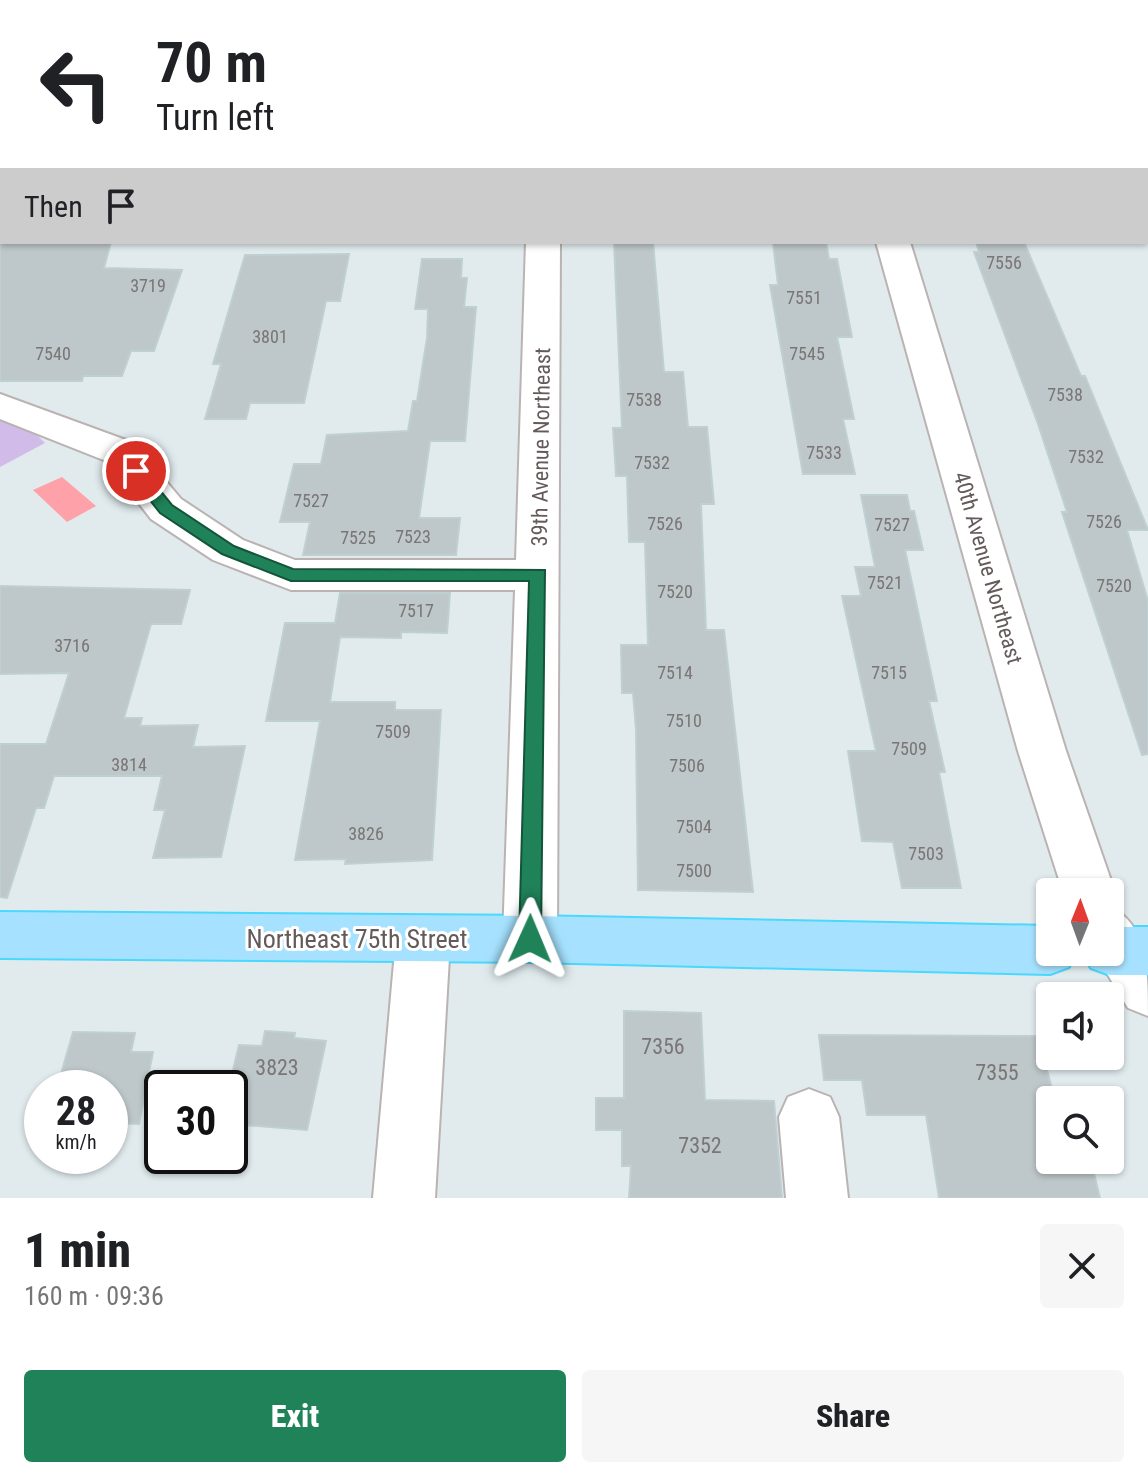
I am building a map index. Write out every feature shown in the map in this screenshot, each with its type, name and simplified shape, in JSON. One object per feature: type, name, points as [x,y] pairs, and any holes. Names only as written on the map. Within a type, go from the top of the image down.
[{"type":"main road","name":"Northeast 75th Street","points":[[0,935],[530,939],[1036,950]]},
{"type":"street","name":"39th Avenue Northeast","points":[[530,939],[543,244]]},
{"type":"street","name":"40th Avenue Northeast","points":[[894,244],[1042,751],[1084,878]]},
{"type":"street","points":[[0,405],[120,452],[166,509],[228,550],[291,575],[538,575]]},
{"type":"street","points":[[404,1198],[423,940]]},
{"type":"street","points":[[809,1117],[817,1198]]},
{"type":"shaded area","points":[[0,417],[33,431],[45,443],[0,467]]},
{"type":"shaded area","points":[[62,477],[96,506],[67,522],[33,490]]},
{"type":"building","points":[[0,244],[110,244],[104,268],[182,270],[154,351],[131,351],[122,376],[83,376],[82,381],[0,381]]},
{"type":"building","points":[[614,244],[653,244],[664,372],[683,372],[688,427],[707,427],[714,504],[701,504],[706,630],[724,630],[753,892],[638,890],[636,730],[633,693],[622,693],[621,645],[648,645],[645,542],[629,542],[627,476],[616,476],[613,428],[622,428]]},
{"type":"building","points":[[773,244],[826,244],[829,259],[837,259],[852,337],[837,337],[854,419],[843,419],[855,474],[803,474],[770,285],[778,285]]},
{"type":"building","points":[[977,244],[1025,244],[1081,376],[1085,376],[1148,530],[1127,530],[1148,601],[1148,754],[1142,755],[1062,512],[1067,512],[1038,424],[974,252],[979,252]]},
{"type":"building","points":[[349,254],[340,301],[326,301],[304,403],[250,403],[246,419],[205,419],[221,364],[213,364],[245,255]]},
{"type":"building","points":[[422,259],[462,259],[461,278],[467,278],[464,307],[476,307],[465,441],[430,441],[419,518],[460,518],[456,555],[303,555],[310,522],[280,522],[294,464],[321,464],[327,435],[408,431],[413,401],[417,401],[427,338],[428,309],[415,309]]},
{"type":"building","points":[[861,495],[907,495],[910,511],[914,511],[923,550],[905,550],[937,701],[929,701],[945,772],[939,772],[961,888],[902,888],[893,842],[862,841],[848,751],[876,751],[842,596],[861,596],[855,567],[875,567]]},
{"type":"building","points":[[0,586],[190,590],[181,624],[151,624],[124,718],[142,718],[140,726],[198,725],[193,747],[245,746],[221,857],[153,858],[165,810],[154,810],[162,776],[54,776],[44,808],[36,808],[7,898],[0,897],[0,744],[46,744],[69,673],[0,674]]},
{"type":"building","points":[[340,593],[450,593],[447,633],[401,632],[401,638],[340,637],[330,702],[395,702],[395,710],[441,710],[432,860],[345,864],[346,859],[295,860],[320,721],[266,721],[285,623],[335,623]]},
{"type":"building","points":[[624,1011],[701,1013],[705,1100],[774,1101],[782,1198],[629,1198],[631,1166],[622,1166],[622,1130],[596,1130],[596,1098],[624,1098]]},
{"type":"building","points":[[265,1031],[295,1033],[294,1038],[326,1041],[307,1130],[248,1125],[248,1070],[233,1070],[239,1045],[262,1046]]},
{"type":"building","points":[[73,1032],[135,1033],[131,1052],[153,1052],[150,1070],[144,1070],[144,1098],[139,1124],[128,1124],[128,1070],[62,1070]]},
{"type":"building","points":[[819,1035],[1036,1036],[1036,1070],[1047,1070],[1051,1086],[1036,1086],[1036,1174],[1094,1174],[1100,1198],[939,1198],[926,1115],[867,1115],[862,1080],[824,1080]]},
{"type":"route","points":[[136,471],[166,509],[228,550],[291,575],[538,575],[530,939]]}]
